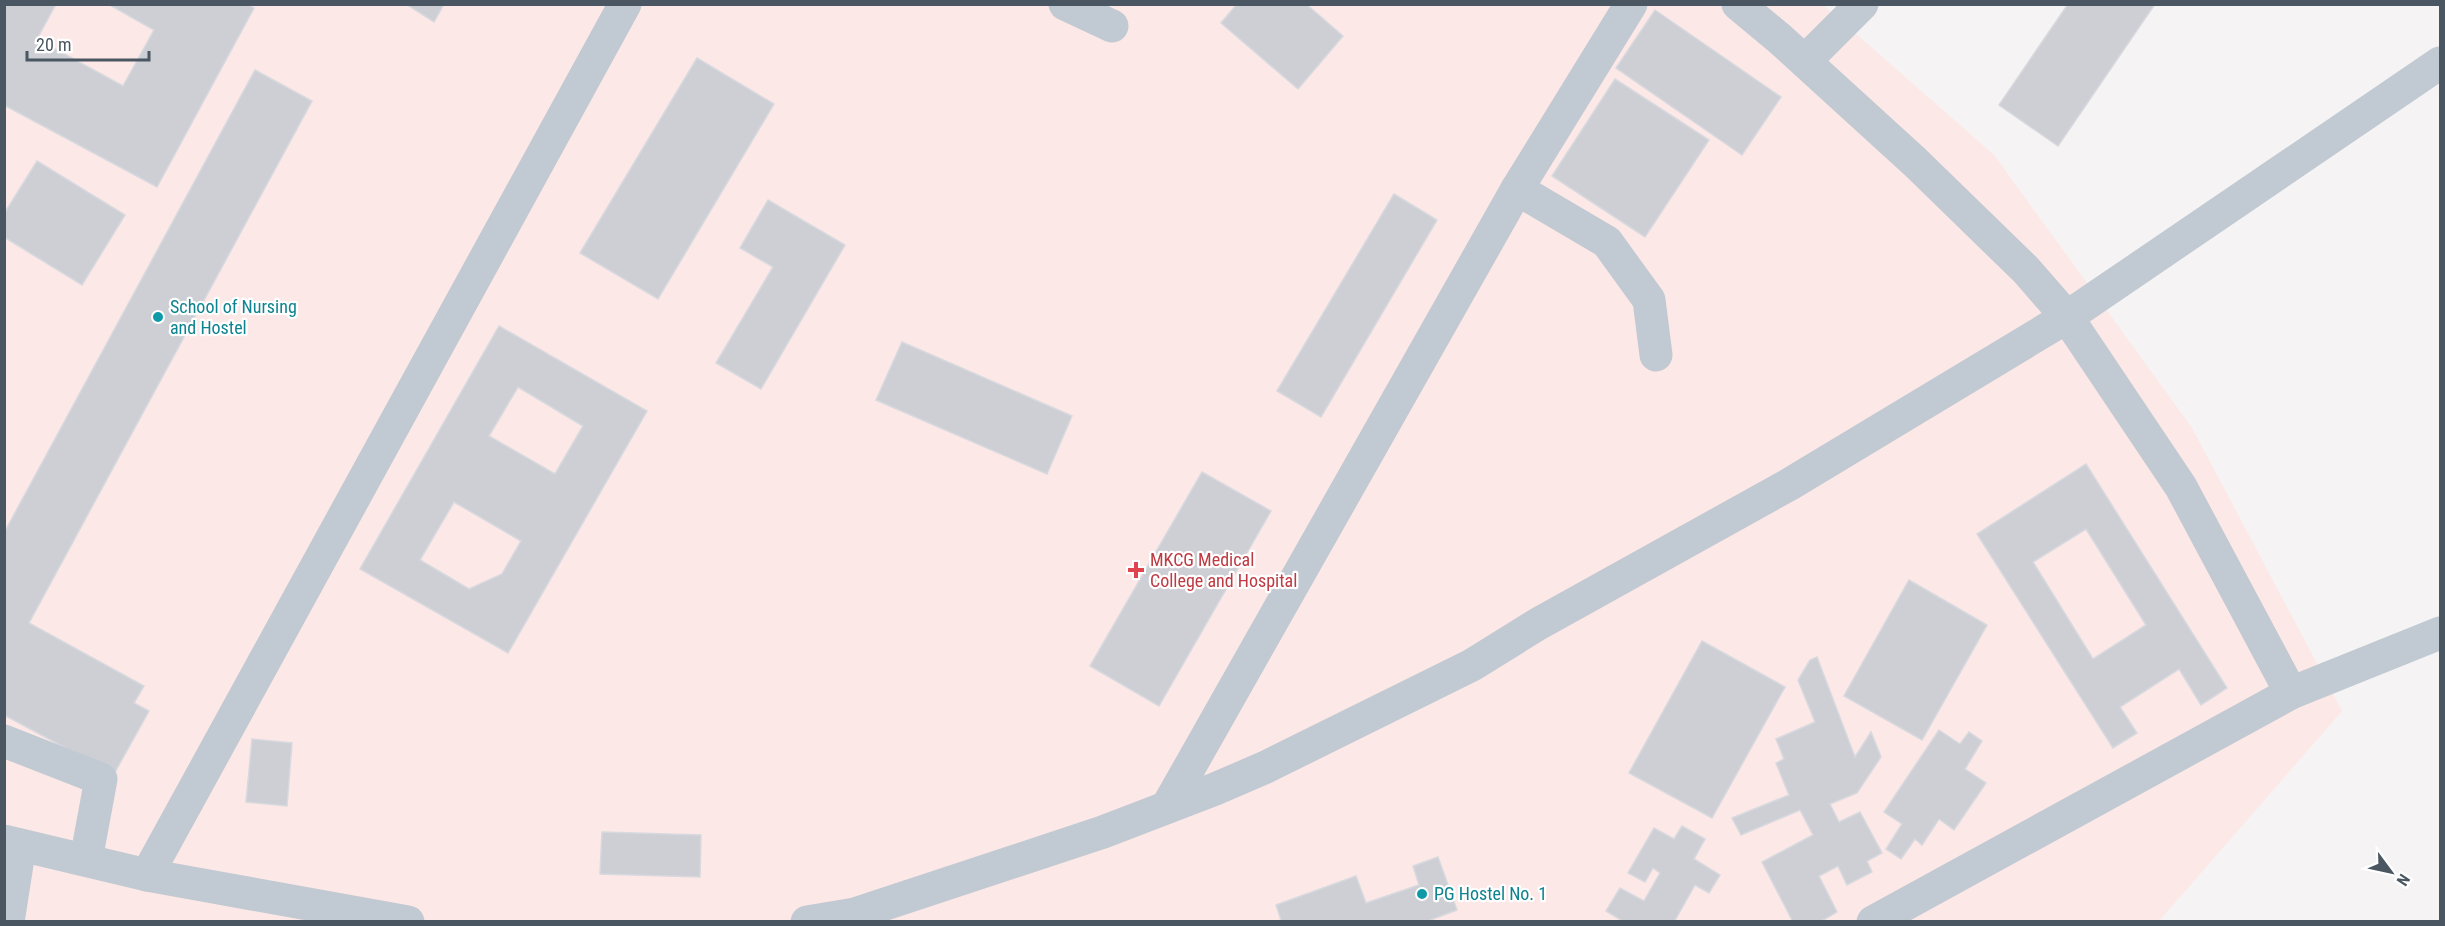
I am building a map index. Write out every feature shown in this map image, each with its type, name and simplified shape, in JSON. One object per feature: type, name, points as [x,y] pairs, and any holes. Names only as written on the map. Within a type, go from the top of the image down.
[{"type":"street","points":[[147,875],[625,4]]},
{"type":"street","points":[[1065,4],[1112,26]]},
{"type":"street","points":[[1167,807],[1517,189],[1631,4]]},
{"type":"street","points":[[1738,4],[1805,61],[1915,162],[2026,270],[2067,317],[2181,487],[2291,693]]},
{"type":"street","points":[[1805,61],[1862,4]]},
{"type":"street","points":[[807,921],[856,918],[1103,832],[1266,767],[1472,665],[1538,624],[1790,484],[2067,317],[2440,63]]},
{"type":"street","points":[[1517,189],[1607,242],[1649,300],[1656,355]]},
{"type":"street","points":[[1873,921],[2291,693],[2440,633]]},
{"type":"street","points":[[4,741],[101,779],[86,860]]},
{"type":"street","points":[[8,921],[12,843],[147,875],[408,921]]},
{"type":"shaded area","name":"MKCG Medical College and Hospital","points":[[5,5],[1823,5],[1994,155],[2192,428],[2342,711],[2159,921],[5,922]]},
{"type":"building","points":[[4,4],[56,4],[37,39],[123,86],[154,30],[108,4],[247,4],[254,8],[157,187],[4,105]]},
{"type":"building","points":[[406,4],[444,4],[434,22]]},
{"type":"building","points":[[1237,4],[1306,4],[1343,36],[1298,89],[1221,23]]},
{"type":"building","points":[[2068,4],[2155,4],[2058,146],[1999,105]]},
{"type":"building","points":[[1655,10],[1781,97],[1742,155],[1616,68]]},
{"type":"building","points":[[697,58],[774,104],[658,299],[580,253]]},
{"type":"building","name":"School of Nursing and Hostel","points":[[255,70],[312,101],[29,623],[144,686],[134,703],[149,711],[114,774],[4,715],[4,533]]},
{"type":"building","points":[[1615,79],[1709,140],[1645,237],[1552,176]]},
{"type":"building","points":[[37,161],[125,215],[82,285],[4,237],[4,214]]},
{"type":"building","points":[[1394,194],[1437,220],[1321,417],[1277,391]]},
{"type":"building","points":[[768,200],[845,245],[761,389],[716,363],[773,267],[740,248]]},
{"type":"building","points":[[499,326],[647,411],[508,653],[360,569]],"holes":[[[518,387],[583,426],[555,474],[489,436]],[[454,502],[521,541],[502,574],[469,589],[420,560]]]},
{"type":"building","points":[[902,342],[1072,416],[1047,474],[876,400]]},
{"type":"building","points":[[2086,464],[2227,688],[2201,705],[2179,669],[2120,707],[2137,733],[2113,748],[1977,534]],"holes":[[[2086,529],[2146,625],[2093,659],[2033,562]]]},
{"type":"building","points":[[1202,472],[1271,511],[1159,706],[1090,666]]},
{"type":"building","points":[[1909,580],[1987,625],[1922,740],[1844,696]]},
{"type":"building","points":[[1702,641],[1785,687],[1712,818],[1629,773]]},
{"type":"building","points":[[1817,657],[1855,757],[1871,732],[1881,757],[1857,793],[1830,804],[1839,822],[1860,812],[1882,853],[1867,861],[1872,872],[1847,885],[1838,866],[1819,876],[1837,912],[1820,922],[1793,922],[1762,862],[1813,835],[1800,810],[1741,835],[1732,818],[1789,795],[1776,763],[1784,759],[1776,739],[1815,722],[1798,680],[1810,660]]},
{"type":"building","points":[[1939,730],[1960,744],[1969,732],[1982,741],[1965,769],[1986,783],[1954,830],[1939,819],[1922,845],[1915,839],[1901,859],[1886,849],[1902,824],[1884,812]]},
{"type":"building","points":[[252,739],[292,743],[287,806],[246,802]]},
{"type":"building","points":[[1682,826],[1705,839],[1694,859],[1720,875],[1709,893],[1695,885],[1674,922],[1624,922],[1606,911],[1620,888],[1644,901],[1660,873],[1653,868],[1645,882],[1628,873],[1654,828],[1674,839]]},
{"type":"building","points":[[602,832],[701,835],[700,877],[600,874]]},
{"type":"building","name":"PG Hostel No. 1","points":[[1438,857],[1457,910],[1425,922],[1275,922],[1281,920],[1276,905],[1356,876],[1366,903],[1419,885],[1413,866]]},
{"type":"place","name":"School of Nursing and Hostel","points":[[158,317]]},
{"type":"place","name":"MKCG Medical College and Hospital","points":[[1136,570]]},
{"type":"place","name":"PG Hostel No. 1","points":[[1422,894]]}]
